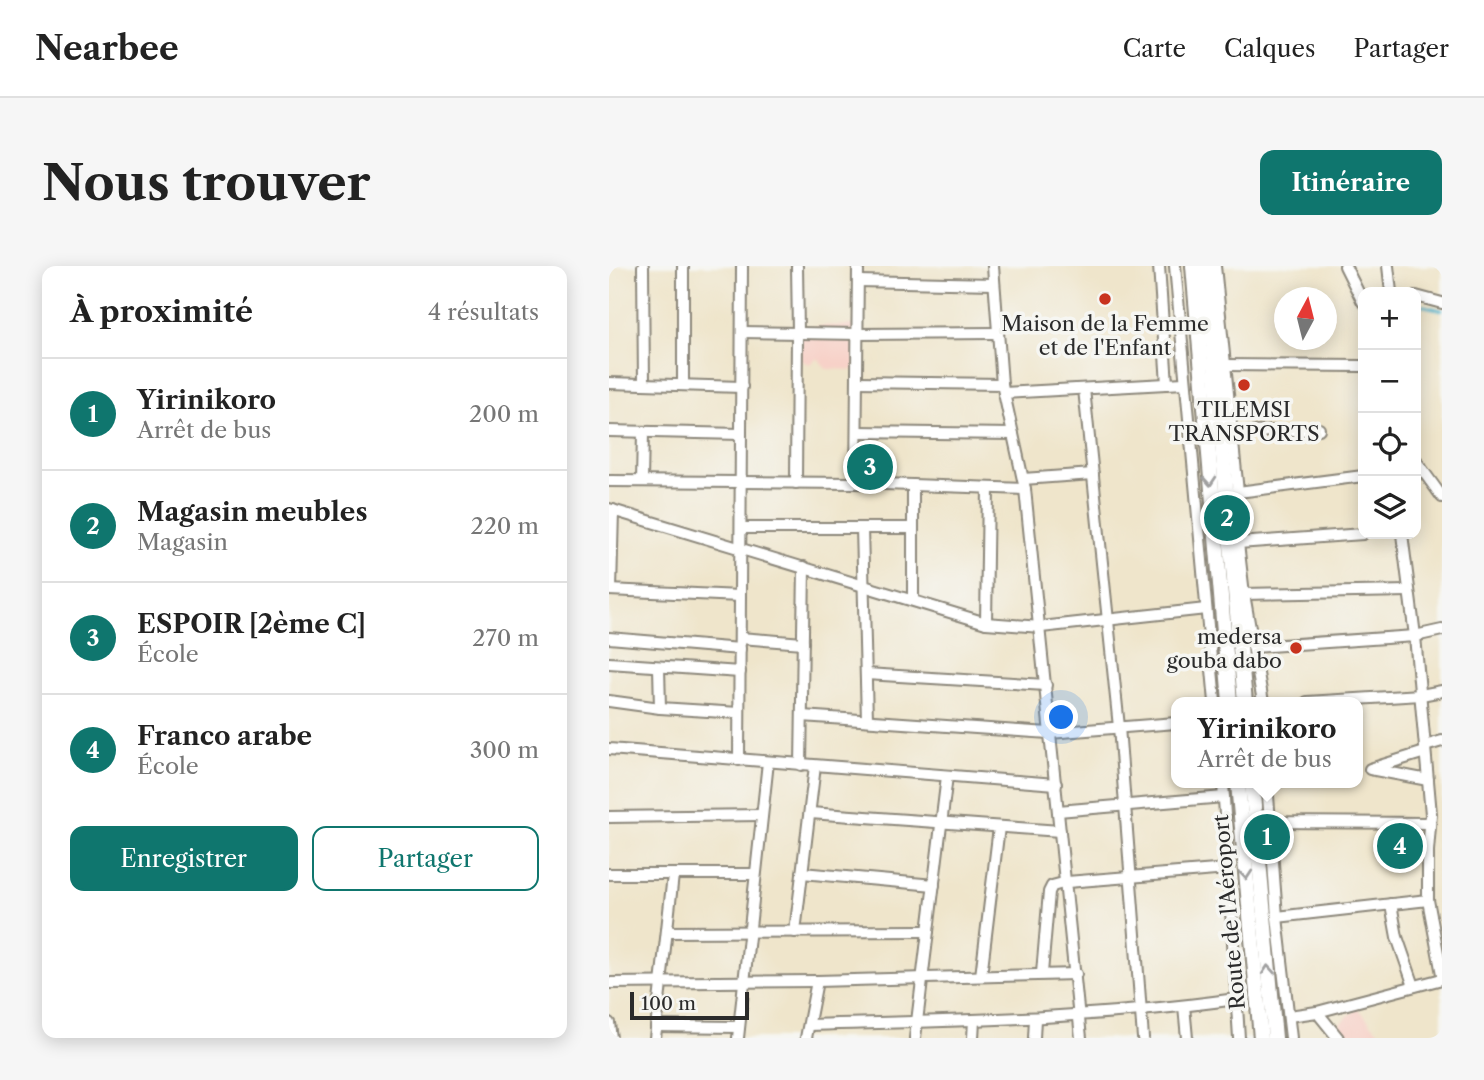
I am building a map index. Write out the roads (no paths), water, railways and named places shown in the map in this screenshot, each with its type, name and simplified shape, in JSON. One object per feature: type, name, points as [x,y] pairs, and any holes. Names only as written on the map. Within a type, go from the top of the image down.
[{"type":"highway","points":[[1193,266],[1230,697]]},
{"type":"highway","points":[[1206,266],[1245,697]]},
{"type":"highway","name":"Route de l'Aéroport","points":[[1238,788],[1261,1038]]},
{"type":"highway","name":"Route de l'Aéroport","points":[[1252,788],[1275,1038]]},
{"type":"street","points":[[643,266],[644,384]]},
{"type":"street","points":[[683,266],[683,385]]},
{"type":"street","points":[[739,760],[742,266]]},
{"type":"street","points":[[796,483],[797,266]]},
{"type":"street","points":[[856,482],[858,266]]},
{"type":"street","points":[[993,266],[1003,389],[1024,484],[1041,627],[1049,733],[1067,882],[1081,1038]]},
{"type":"street","points":[[1159,266],[1167,384]]},
{"type":"street","points":[[1175,266],[1215,697]]},
{"type":"street","points":[[1215,266],[1238,492],[1238,543],[1262,697]]},
{"type":"street","points":[[1345,266],[1358,292]]},
{"type":"street","points":[[1388,266],[1392,287]]},
{"type":"street","points":[[858,281],[994,284]]},
{"type":"street","points":[[1421,297],[1442,303]]},
{"type":"street","points":[[742,332],[997,332]]},
{"type":"street","points":[[1225,365],[1358,366]]},
{"type":"street","points":[[857,382],[1003,389],[1184,383]]},
{"type":"street","points":[[609,383],[741,387]]},
{"type":"street","points":[[1084,388],[1119,727],[1143,1038]]},
{"type":"street","points":[[1232,433],[1319,429]]},
{"type":"street","points":[[609,431],[741,434]]},
{"type":"street","points":[[642,481],[643,432]]},
{"type":"street","points":[[857,432],[1013,435]]},
{"type":"street","points":[[1421,468],[1442,497]]},
{"type":"street","points":[[609,481],[856,482],[988,488],[1093,474]]},
{"type":"street","points":[[1238,492],[1358,478]]},
{"type":"street","points":[[913,485],[913,600]]},
{"type":"street","points":[[986,623],[988,488]]},
{"type":"street","points":[[740,597],[610,590],[611,510],[986,623],[1041,627],[1206,609]]},
{"type":"street","points":[[741,528],[913,528]]},
{"type":"street","points":[[862,528],[867,720]]},
{"type":"street","points":[[1238,543],[1358,534]]},
{"type":"street","points":[[1289,1016],[1317,1012],[1442,976],[1437,928],[1428,900],[1428,851],[1434,817],[1403,539]]},
{"type":"street","points":[[801,765],[804,567]]},
{"type":"street","points":[[1244,594],[1409,590]]},
{"type":"street","points":[[1253,647],[1415,636],[1442,630]]},
{"type":"street","points":[[609,638],[803,643]]},
{"type":"street","points":[[609,663],[740,672]]},
{"type":"street","points":[[659,667],[660,708]]},
{"type":"street","points":[[866,674],[1046,685]]},
{"type":"street","points":[[1363,699],[1442,691]]},
{"type":"street","points":[[609,701],[660,708],[739,713]]},
{"type":"street","points":[[802,716],[1049,733],[1171,723]]},
{"type":"street","points":[[1364,769],[1442,741]]},
{"type":"street","points":[[609,748],[1056,784]]},
{"type":"street","points":[[673,874],[656,1032],[738,1032],[768,762]]},
{"type":"street","points":[[795,932],[815,766]]},
{"type":"street","points":[[1364,769],[1428,780]]},
{"type":"street","points":[[915,1038],[947,776]]},
{"type":"street","points":[[1223,788],[1239,1038]]},
{"type":"street","points":[[1267,788],[1277,917],[1291,1038]]},
{"type":"street","points":[[1058,811],[1224,797]]},
{"type":"street","points":[[810,813],[1060,831]]},
{"type":"street","points":[[609,817],[762,815]]},
{"type":"street","points":[[1270,822],[1434,817]]},
{"type":"street","points":[[981,976],[999,827]]},
{"type":"street","points":[[1428,851],[1442,853]]},
{"type":"street","points":[[1042,973],[1049,892],[1052,886],[1067,882],[1228,869]]},
{"type":"street","points":[[802,873],[934,885]]},
{"type":"street","points":[[609,874],[755,874]]},
{"type":"street","points":[[1277,917],[1428,900]]},
{"type":"street","points":[[1391,904],[1397,937],[1414,986]]},
{"type":"street","points":[[667,932],[928,931]]},
{"type":"street","points":[[609,983],[1076,974]]},
{"type":"street","points":[[806,1038],[817,981]]},
{"type":"street","points":[[809,1025],[1035,1019],[1236,999]]},
{"type":"street","points":[[1184,1006],[1187,1038]]},
{"type":"street","points":[[1317,1012],[1338,1038]]},
{"type":"street","points":[[1034,1038],[1035,1019]]},
{"type":"street","points":[[973,1038],[974,1020]]},
{"type":"street","points":[[609,1023],[611,1038]]},
{"type":"waterway","points":[[1381,266],[1383,287]]},
{"type":"waterway","points":[[1421,305],[1442,310]]},
{"type":"waterway","points":[[1283,1017],[1285,1038]]},
{"type":"place","name":"Maison de la Femme et de l'Enfant","points":[[1105,299]]},
{"type":"place","name":"TILEMSI TRANSPORTS","points":[[1244,385]]},
{"type":"place","name":"ESPOIR [2ème C]","points":[[870,467]]},
{"type":"place","name":"Magasin meubles","points":[[1227,518]]},
{"type":"place","name":"medersa gouba dabo","points":[[1296,648]]},
{"type":"place","name":"Yirinikoro","points":[[1267,837]]},
{"type":"place","name":"Franco arabe","points":[[1400,846]]}]
